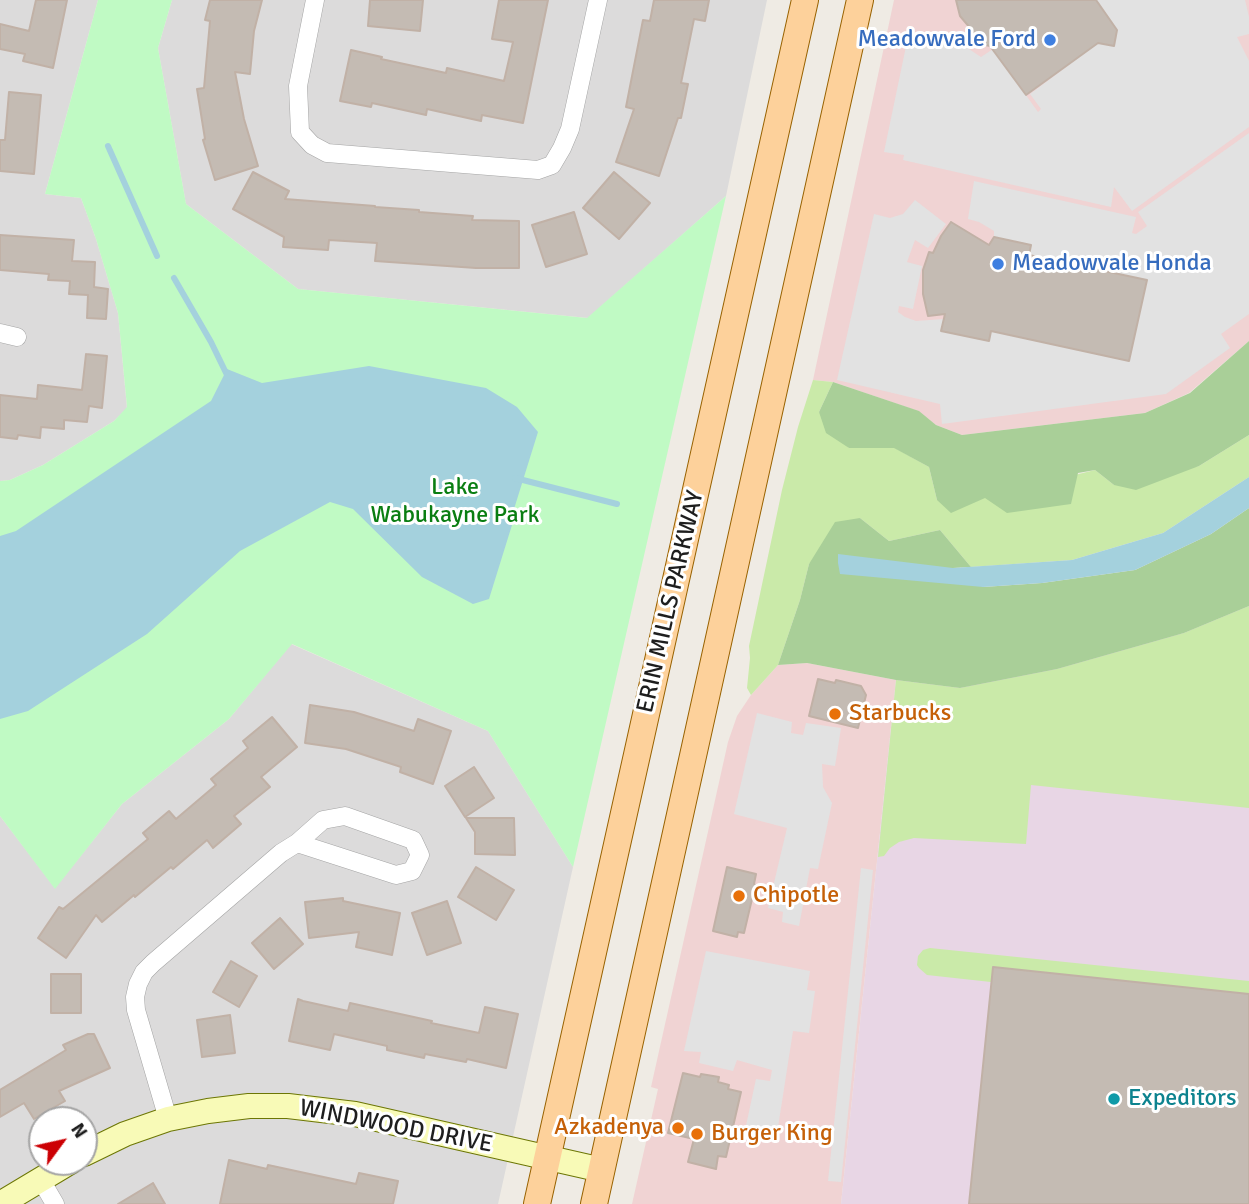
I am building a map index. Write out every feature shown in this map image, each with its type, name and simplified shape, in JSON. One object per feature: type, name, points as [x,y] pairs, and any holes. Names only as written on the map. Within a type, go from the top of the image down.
[{"type":"main road","name":"ERIN MILLS PARKWAY","points":[[537,1204],[805,0]]},
{"type":"main road","points":[[594,1204],[860,0]]},
{"type":"street","points":[[315,0],[298,86],[300,132],[312,145],[327,153],[538,170],[552,164],[570,129],[598,0]]},
{"type":"street","points":[[168,1119],[136,1010],[135,997],[144,972],[323,820],[345,816],[413,840],[421,855],[412,871],[396,875],[298,843]]},
{"type":"street","name":"WINDWOOD DRIVE","points":[[98,1148],[168,1119],[249,1106],[288,1106],[355,1114],[602,1170]]},
{"type":"street","points":[[0,1204],[47,1176]]},
{"type":"street","points":[[41,1180],[55,1204]]},
{"type":"shaded area","points":[[0,0],[98,0],[45,194],[81,198],[118,313],[127,408],[114,421],[43,465],[10,480],[0,481]]},
{"type":"shaded area","points":[[172,0],[767,0],[726,196],[588,318],[298,289],[186,204],[158,48]]},
{"type":"shaded area","points":[[894,0],[1249,0],[1249,341],[1189,393],[1145,413],[962,435],[936,425],[918,411],[833,382],[813,380]]},
{"type":"shaded area","points":[[1096,0],[1245,0],[1249,34],[1237,37],[1249,61],[1249,127],[1132,211],[1114,187],[1111,207],[903,160],[904,155],[884,152],[909,32],[963,45],[981,57],[993,49],[1038,112],[1041,109],[1030,94],[1098,43],[1114,46],[1117,30]]},
{"type":"shaded area","points":[[1249,133],[1249,314],[1221,334],[1230,348],[1166,394],[942,424],[940,404],[837,380],[874,214],[890,218],[903,214],[915,200],[946,224],[928,248],[915,240],[907,262],[922,266],[913,309],[899,306],[898,312],[916,321],[944,319],[941,331],[988,341],[991,331],[1129,361],[1147,280],[1029,255],[1031,245],[994,237],[994,231],[968,219],[974,181],[1136,217],[1132,233],[1136,234],[1147,226],[1138,212]]},
{"type":"shaded area","points":[[1249,606],[1249,1204],[841,1204],[896,680],[960,688],[1184,633]]},
{"type":"shaded area","points":[[291,644],[488,731],[573,867],[498,1204],[0,1204],[0,816],[55,888],[122,804],[229,719]]},
{"type":"shaded area","points":[[807,663],[896,680],[841,1204],[632,1204],[658,1089],[651,1087],[728,742],[737,716],[751,695],[778,665]]},
{"type":"shaded area","points":[[757,713],[792,722],[791,733],[803,735],[806,723],[841,728],[835,766],[822,764],[823,787],[832,803],[818,869],[810,868],[799,926],[782,922],[783,912],[768,908],[787,828],[734,814]]},
{"type":"shaded area","points":[[861,868],[873,870],[841,1182],[828,1181]]},
{"type":"shaded area","points":[[706,951],[810,971],[807,990],[815,991],[809,1033],[793,1031],[776,1140],[744,1135],[756,1079],[770,1081],[772,1070],[737,1060],[733,1071],[699,1063],[701,1052],[684,1051]]},
{"type":"green space","name":"Lake Wabukayne Park","points":[[98,0],[172,0],[158,48],[186,204],[298,289],[587,318],[726,196],[573,867],[488,731],[292,644],[229,719],[122,804],[55,889],[0,816],[0,481],[10,480],[43,465],[114,421],[127,407],[118,313],[81,198],[45,194]]},
{"type":"green space","points":[[1249,341],[1249,435],[1199,466],[1136,490],[1114,485],[1095,470],[1078,473],[1071,504],[1007,513],[985,498],[951,513],[937,500],[929,467],[894,448],[849,448],[826,433],[819,412],[833,382],[919,411],[936,425],[962,435],[1145,413],[1190,393]]},
{"type":"green space","points":[[813,380],[833,382],[819,412],[849,448],[895,448],[929,467],[937,500],[986,497],[1095,470],[1114,485],[1199,466],[1249,435],[1249,477],[1163,533],[1072,560],[971,567],[940,530],[889,541],[860,518],[809,564],[778,665],[751,695],[747,688],[749,646],[782,490]]},
{"type":"green space","points":[[1249,508],[1249,606],[1184,633],[1057,669],[960,688],[896,680],[807,663],[778,665],[809,564],[835,522],[860,518],[889,541],[940,530],[971,567],[953,568],[983,587],[1042,583],[1135,570],[1211,534]]},
{"type":"green space","points":[[1249,606],[1249,808],[1031,785],[1026,844],[914,838],[899,842],[884,856],[878,857],[896,680],[960,688],[1057,669],[1184,633]]},
{"type":"green space","points":[[930,948],[1249,981],[1249,994],[993,967],[991,982],[927,975],[917,965],[918,956],[923,950]]},
{"type":"water","points":[[369,366],[486,388],[517,407],[538,432],[489,599],[473,604],[422,577],[353,509],[330,502],[240,551],[147,634],[28,711],[0,719],[0,536],[16,531],[211,401],[227,369],[262,383]]},
{"type":"water","points":[[1249,477],[1249,508],[1211,534],[1135,570],[1042,583],[983,587],[840,574],[838,554],[953,568],[1072,560],[1163,533]]},
{"type":"building","points":[[36,0],[67,0],[53,68],[23,61],[25,54],[0,49],[0,24],[29,31]]},
{"type":"building","points":[[210,0],[262,0],[254,31],[250,74],[235,72],[244,119],[258,166],[215,180],[203,140],[205,139],[197,89],[204,88],[210,21],[205,20]]},
{"type":"building","points":[[370,0],[423,0],[420,31],[368,26]]},
{"type":"building","points":[[499,0],[548,0],[523,123],[482,115],[481,121],[427,109],[426,115],[372,103],[371,107],[340,101],[351,50],[446,73],[447,68],[504,81],[513,42],[492,39]]},
{"type":"building","points":[[654,0],[709,0],[705,21],[694,19],[681,83],[688,84],[681,118],[678,118],[659,176],[616,162],[634,109],[626,107],[643,20],[650,21]]},
{"type":"building","points":[[956,0],[1096,0],[1117,30],[1114,46],[1098,43],[1026,95],[990,46],[968,41],[971,29],[960,16]]},
{"type":"building","points":[[9,92],[41,95],[34,174],[0,171],[0,140],[5,140]]},
{"type":"building","points":[[253,172],[289,191],[285,199],[473,216],[472,220],[519,221],[519,268],[375,261],[377,243],[329,240],[328,250],[283,247],[284,237],[233,209]]},
{"type":"building","points":[[614,172],[650,203],[619,239],[583,208]]},
{"type":"building","points":[[574,212],[587,254],[546,267],[532,225]]},
{"type":"building","points":[[951,222],[989,245],[994,237],[1031,245],[1029,255],[1147,280],[1129,361],[991,331],[989,341],[941,331],[945,314],[928,316],[923,294],[923,270],[929,252],[933,253]]},
{"type":"building","points":[[0,235],[74,240],[72,261],[95,262],[94,287],[108,289],[106,319],[87,318],[88,295],[69,294],[70,281],[48,280],[49,274],[0,270]]},
{"type":"building","points":[[86,354],[107,356],[102,408],[89,406],[87,422],[64,420],[64,429],[41,427],[40,438],[18,435],[17,439],[0,437],[0,395],[37,399],[38,385],[82,390]]},
{"type":"building","points":[[818,679],[861,686],[866,695],[858,728],[809,716]]},
{"type":"building","points":[[310,705],[354,712],[414,731],[418,719],[451,731],[433,784],[400,772],[401,767],[346,749],[305,743]]},
{"type":"building","points":[[272,717],[297,747],[261,777],[270,787],[234,816],[241,824],[213,848],[207,840],[102,922],[96,915],[66,958],[38,938],[59,907],[63,909],[148,839],[143,833],[169,811],[176,819],[216,785],[211,779],[248,748],[243,741]]},
{"type":"building","points":[[474,767],[494,798],[465,817],[445,786]]},
{"type":"building","points":[[466,818],[514,818],[515,855],[475,854],[475,832]]},
{"type":"building","points":[[476,867],[514,890],[496,920],[458,897]]},
{"type":"building","points":[[727,867],[756,874],[754,884],[758,887],[755,900],[752,899],[744,933],[738,932],[737,937],[713,931]]},
{"type":"building","points":[[343,898],[343,901],[400,913],[392,955],[356,947],[359,932],[309,938],[305,902]]},
{"type":"building","points":[[447,901],[461,943],[427,955],[412,913]]},
{"type":"building","points":[[280,918],[303,944],[274,969],[252,943]]},
{"type":"building","points":[[231,961],[257,976],[239,1007],[213,992]]},
{"type":"building","name":"Expeditors","points":[[993,967],[1249,994],[1249,1204],[969,1204]]},
{"type":"building","points":[[51,974],[81,974],[81,1013],[51,1013]]},
{"type":"building","points":[[298,999],[348,1011],[350,1003],[479,1033],[485,1007],[518,1014],[506,1068],[467,1059],[466,1062],[425,1054],[424,1058],[334,1034],[330,1050],[289,1041]]},
{"type":"building","points":[[230,1015],[235,1053],[202,1057],[197,1020]]},
{"type":"building","points":[[94,1034],[110,1068],[59,1091],[65,1101],[56,1106],[28,1106],[28,1109],[24,1103],[0,1117],[0,1090],[66,1050],[63,1045]]},
{"type":"building","points":[[683,1073],[719,1077],[718,1082],[729,1085],[728,1089],[741,1092],[726,1157],[718,1156],[716,1169],[688,1162],[694,1139],[668,1133]]},
{"type":"building","points":[[229,1160],[267,1169],[268,1165],[356,1184],[359,1173],[398,1181],[393,1204],[220,1204]]},
{"type":"building","points":[[153,1183],[165,1204],[118,1204]]},
{"type":"waterway","points":[[108,146],[157,256]]},
{"type":"waterway","points":[[174,278],[228,377]]},
{"type":"waterway","points":[[515,478],[617,504]]},
{"type":"place","name":"Meadowvale Ford","points":[[1050,40]]},
{"type":"place","name":"Meadowvale Honda","points":[[998,264]]},
{"type":"place","name":"Starbucks","points":[[835,714]]},
{"type":"place","name":"Chipotle","points":[[739,896]]},
{"type":"place","name":"Expeditors","points":[[1114,1099]]},
{"type":"place","name":"Azkadenya","points":[[678,1128]]},
{"type":"place","name":"Burger King","points":[[697,1134]]}]
